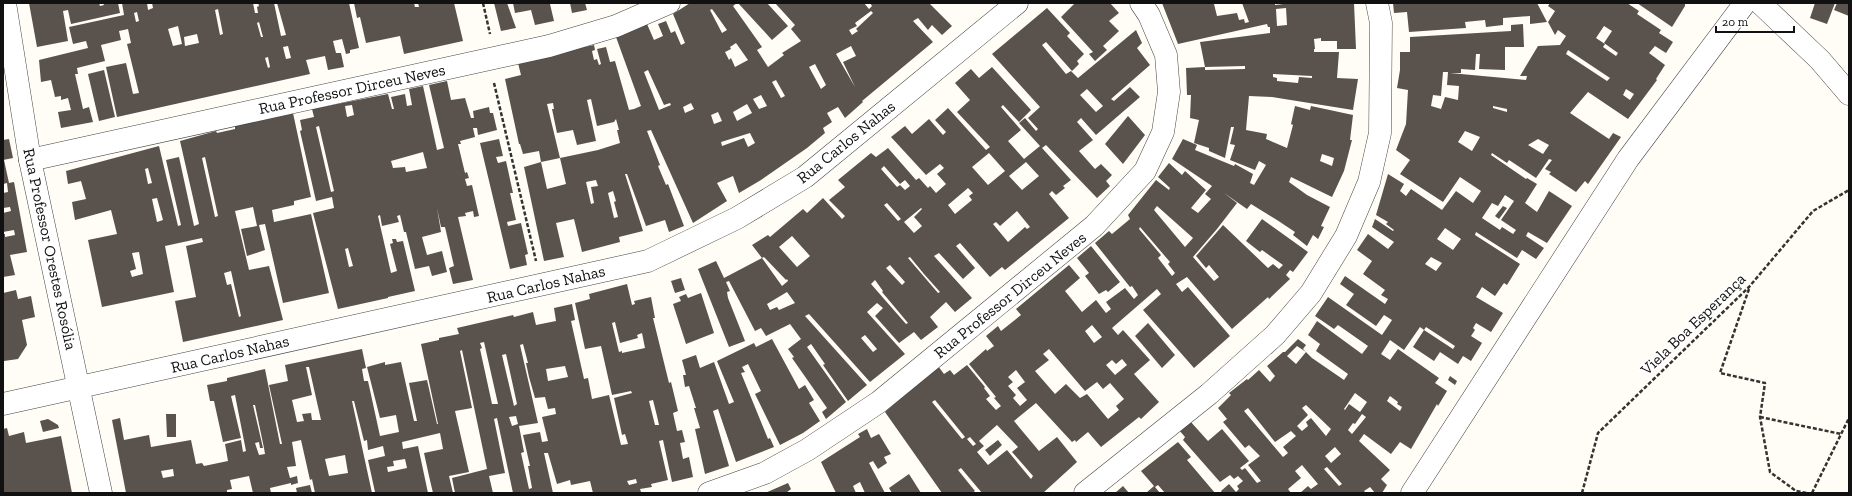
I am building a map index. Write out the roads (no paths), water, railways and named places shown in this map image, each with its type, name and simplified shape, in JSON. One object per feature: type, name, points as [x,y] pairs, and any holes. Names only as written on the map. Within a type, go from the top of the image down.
[{"type":"street","name":"Rua Professor Orestes Rosólia","points":[[5,3],[30,160],[80,388],[101,493]]},
{"type":"street","name":"Rua Professor Dirceu Neves","points":[[30,160],[549,46],[616,26],[669,3]]},
{"type":"street","name":"Rua Carlos Nahas","points":[[3,404],[648,261],[751,210],[806,177],[1017,3]]},
{"type":"street","name":"Rua Professor Dirceu Neves","points":[[709,493],[765,472],[808,450],[879,402],[1094,226],[1145,171],[1163,132],[1169,92],[1166,55],[1149,15],[1142,3]]},
{"type":"street","points":[[1085,493],[1209,394],[1275,335],[1311,293],[1346,236],[1369,182],[1380,133],[1381,23],[1377,3]]},
{"type":"street","points":[[1412,493],[1628,159],[1745,3]]},
{"type":"street","points":[[1760,3],[1820,60],[1849,94]]}]
